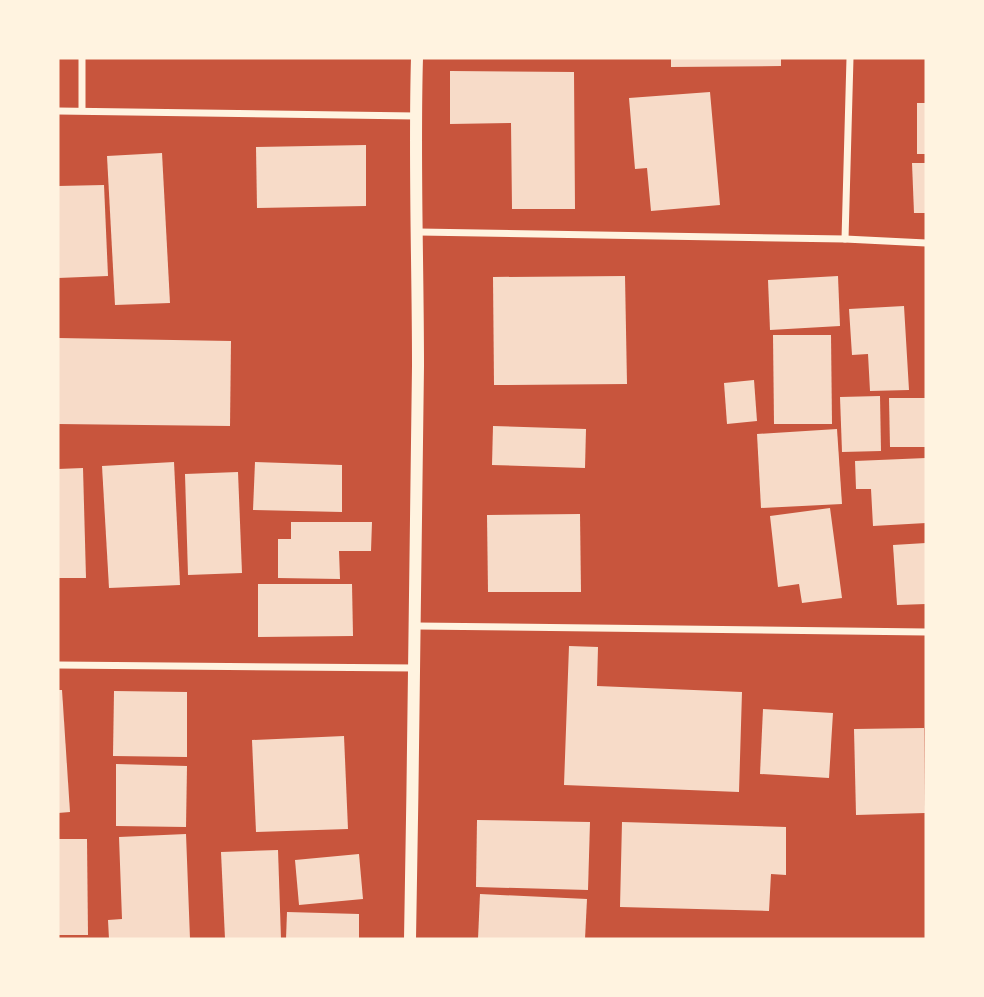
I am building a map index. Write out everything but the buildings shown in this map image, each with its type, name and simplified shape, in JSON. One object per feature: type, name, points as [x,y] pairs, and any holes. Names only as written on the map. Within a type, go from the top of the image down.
[{"type":"street","points":[[82,58],[82,110]]},
{"type":"street","points":[[410,939],[417,626],[417,58]]},
{"type":"street","points":[[845,239],[850,58]]},
{"type":"street","points":[[58,111],[415,116]]},
{"type":"street","points":[[419,232],[845,239],[926,243]]},
{"type":"street","points":[[417,626],[926,632]]},
{"type":"street","points":[[58,665],[415,668]]}]
